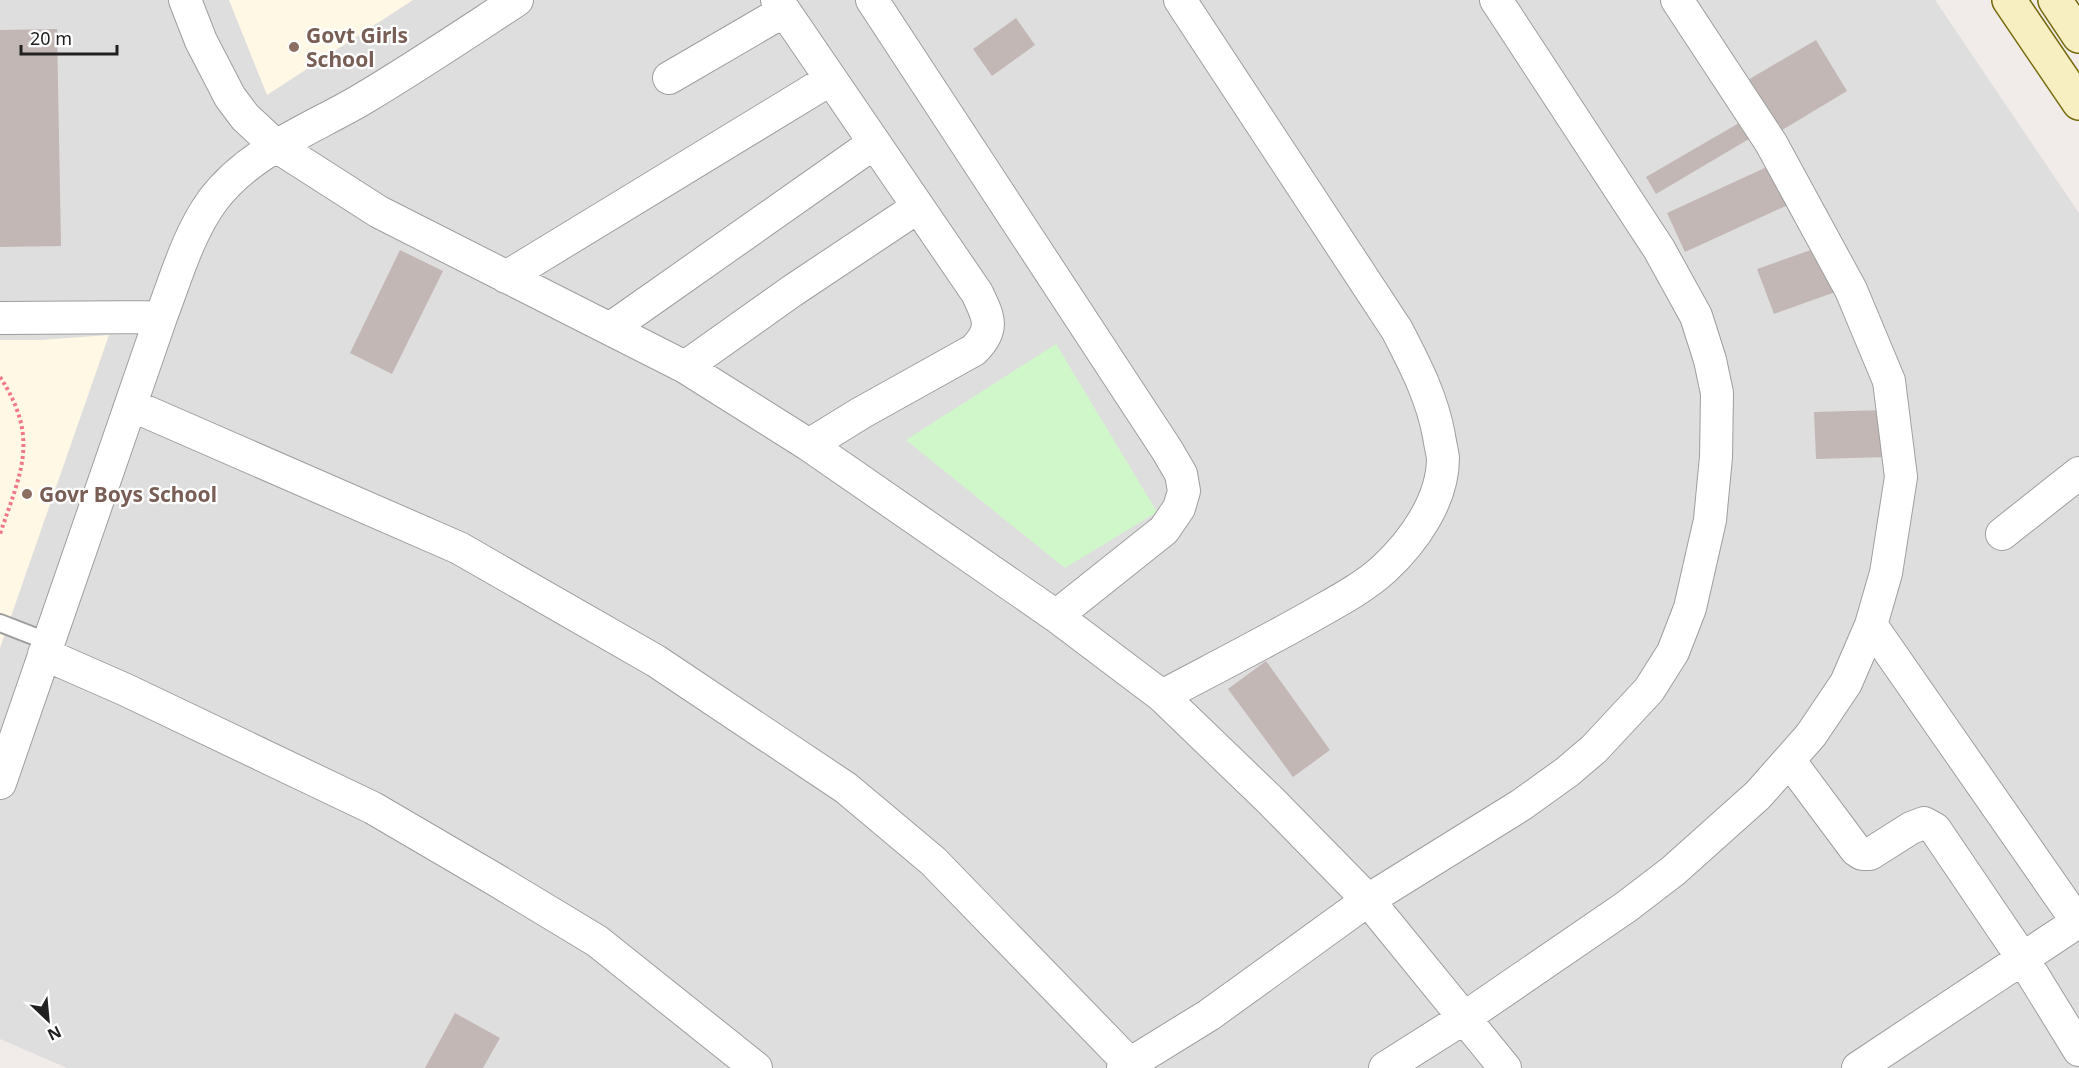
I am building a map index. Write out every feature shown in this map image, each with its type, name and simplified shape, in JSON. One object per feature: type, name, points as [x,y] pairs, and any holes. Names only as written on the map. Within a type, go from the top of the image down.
[{"type":"main road","points":[[2009,0],[2079,103]]},
{"type":"main road","points":[[2055,0],[2079,36]]},
{"type":"street","points":[[185,0],[201,41],[230,97],[245,117],[276,146],[379,212],[685,367],[808,445],[1056,616],[1162,696],[1270,800],[1368,900],[1505,1068]]},
{"type":"street","points":[[0,783],[161,317],[186,252],[203,216],[235,175],[276,146],[360,100],[517,0]]},
{"type":"street","points":[[872,0],[1181,474],[1184,491],[1179,508],[1164,530],[1056,616]]},
{"type":"street","points":[[1162,696],[1331,605],[1383,570],[1412,540],[1430,509],[1441,479],[1443,457],[1432,405],[1421,376],[1397,330],[1180,0]]},
{"type":"street","points":[[131,405],[459,548],[656,661],[846,788],[933,861],[1127,1066],[1209,1015],[1368,900],[1521,805],[1567,772],[1594,748],[1649,690],[1673,652],[1690,608],[1710,520],[1716,457],[1718,393],[1696,316],[1659,249],[1496,0]]},
{"type":"street","points":[[1385,1068],[1464,1018],[1626,908],[1673,871],[1758,795],[1811,735],[1846,682],[1871,625],[1886,573],[1901,477],[1889,381],[1851,290],[1771,143],[1677,0]]},
{"type":"street","points":[[669,78],[781,5],[977,293],[986,311],[988,323],[985,339],[974,350],[808,445]]},
{"type":"street","points":[[506,277],[831,79]]},
{"type":"street","points":[[611,328],[874,143]]},
{"type":"street","points":[[685,367],[801,284],[918,207]]},
{"type":"street","points":[[0,318],[161,317]]},
{"type":"street","points":[[2002,534],[2079,473]]},
{"type":"street","points":[[1858,1068],[2079,923],[1871,625]]},
{"type":"street","points":[[47,648],[126,690],[373,808],[444,850],[597,941],[756,1068]]},
{"type":"street","points":[[1789,760],[1856,850],[1862,854],[1870,854],[1924,822],[1935,829],[2023,959],[2079,1050]]},
{"type":"lane","points":[[0,623],[47,648]]},
{"type":"path","points":[[0,377],[15,403],[23,427],[25,445],[21,469],[0,534]]},
{"type":"shaded area","points":[[0,0],[1935,0],[2079,213],[2079,1068],[67,1068],[0,1039]]},
{"type":"shaded area","name":"Govt Girls School","points":[[229,0],[413,0],[267,95]]},
{"type":"shaded area","name":"Govr Boys School","points":[[109,335],[0,648],[0,340],[41,340]]},
{"type":"green space","points":[[1056,344],[1157,512],[1065,568],[906,440]]},
{"type":"building","points":[[1016,18],[1035,45],[992,76],[973,49]]},
{"type":"building","points":[[57,29],[61,246],[0,247],[0,30]]},
{"type":"building","points":[[1816,40],[1847,91],[1772,136],[1741,84]]},
{"type":"building","points":[[1739,123],[1749,139],[1656,194],[1646,177]]},
{"type":"building","points":[[1771,165],[1790,204],[1685,252],[1667,213]]},
{"type":"building","points":[[1825,245],[1841,290],[1774,314],[1757,269]]},
{"type":"building","points":[[400,250],[443,271],[392,374],[350,353]]},
{"type":"building","points":[[1886,410],[1887,457],[1816,459],[1814,412]]},
{"type":"building","points":[[1266,661],[1330,750],[1293,777],[1228,689]]},
{"type":"building","points":[[455,1013],[500,1038],[483,1068],[425,1068]]},
{"type":"place","name":"Govt Girls School","points":[[294,47]]},
{"type":"place","name":"Govr Boys School","points":[[27,494]]}]
